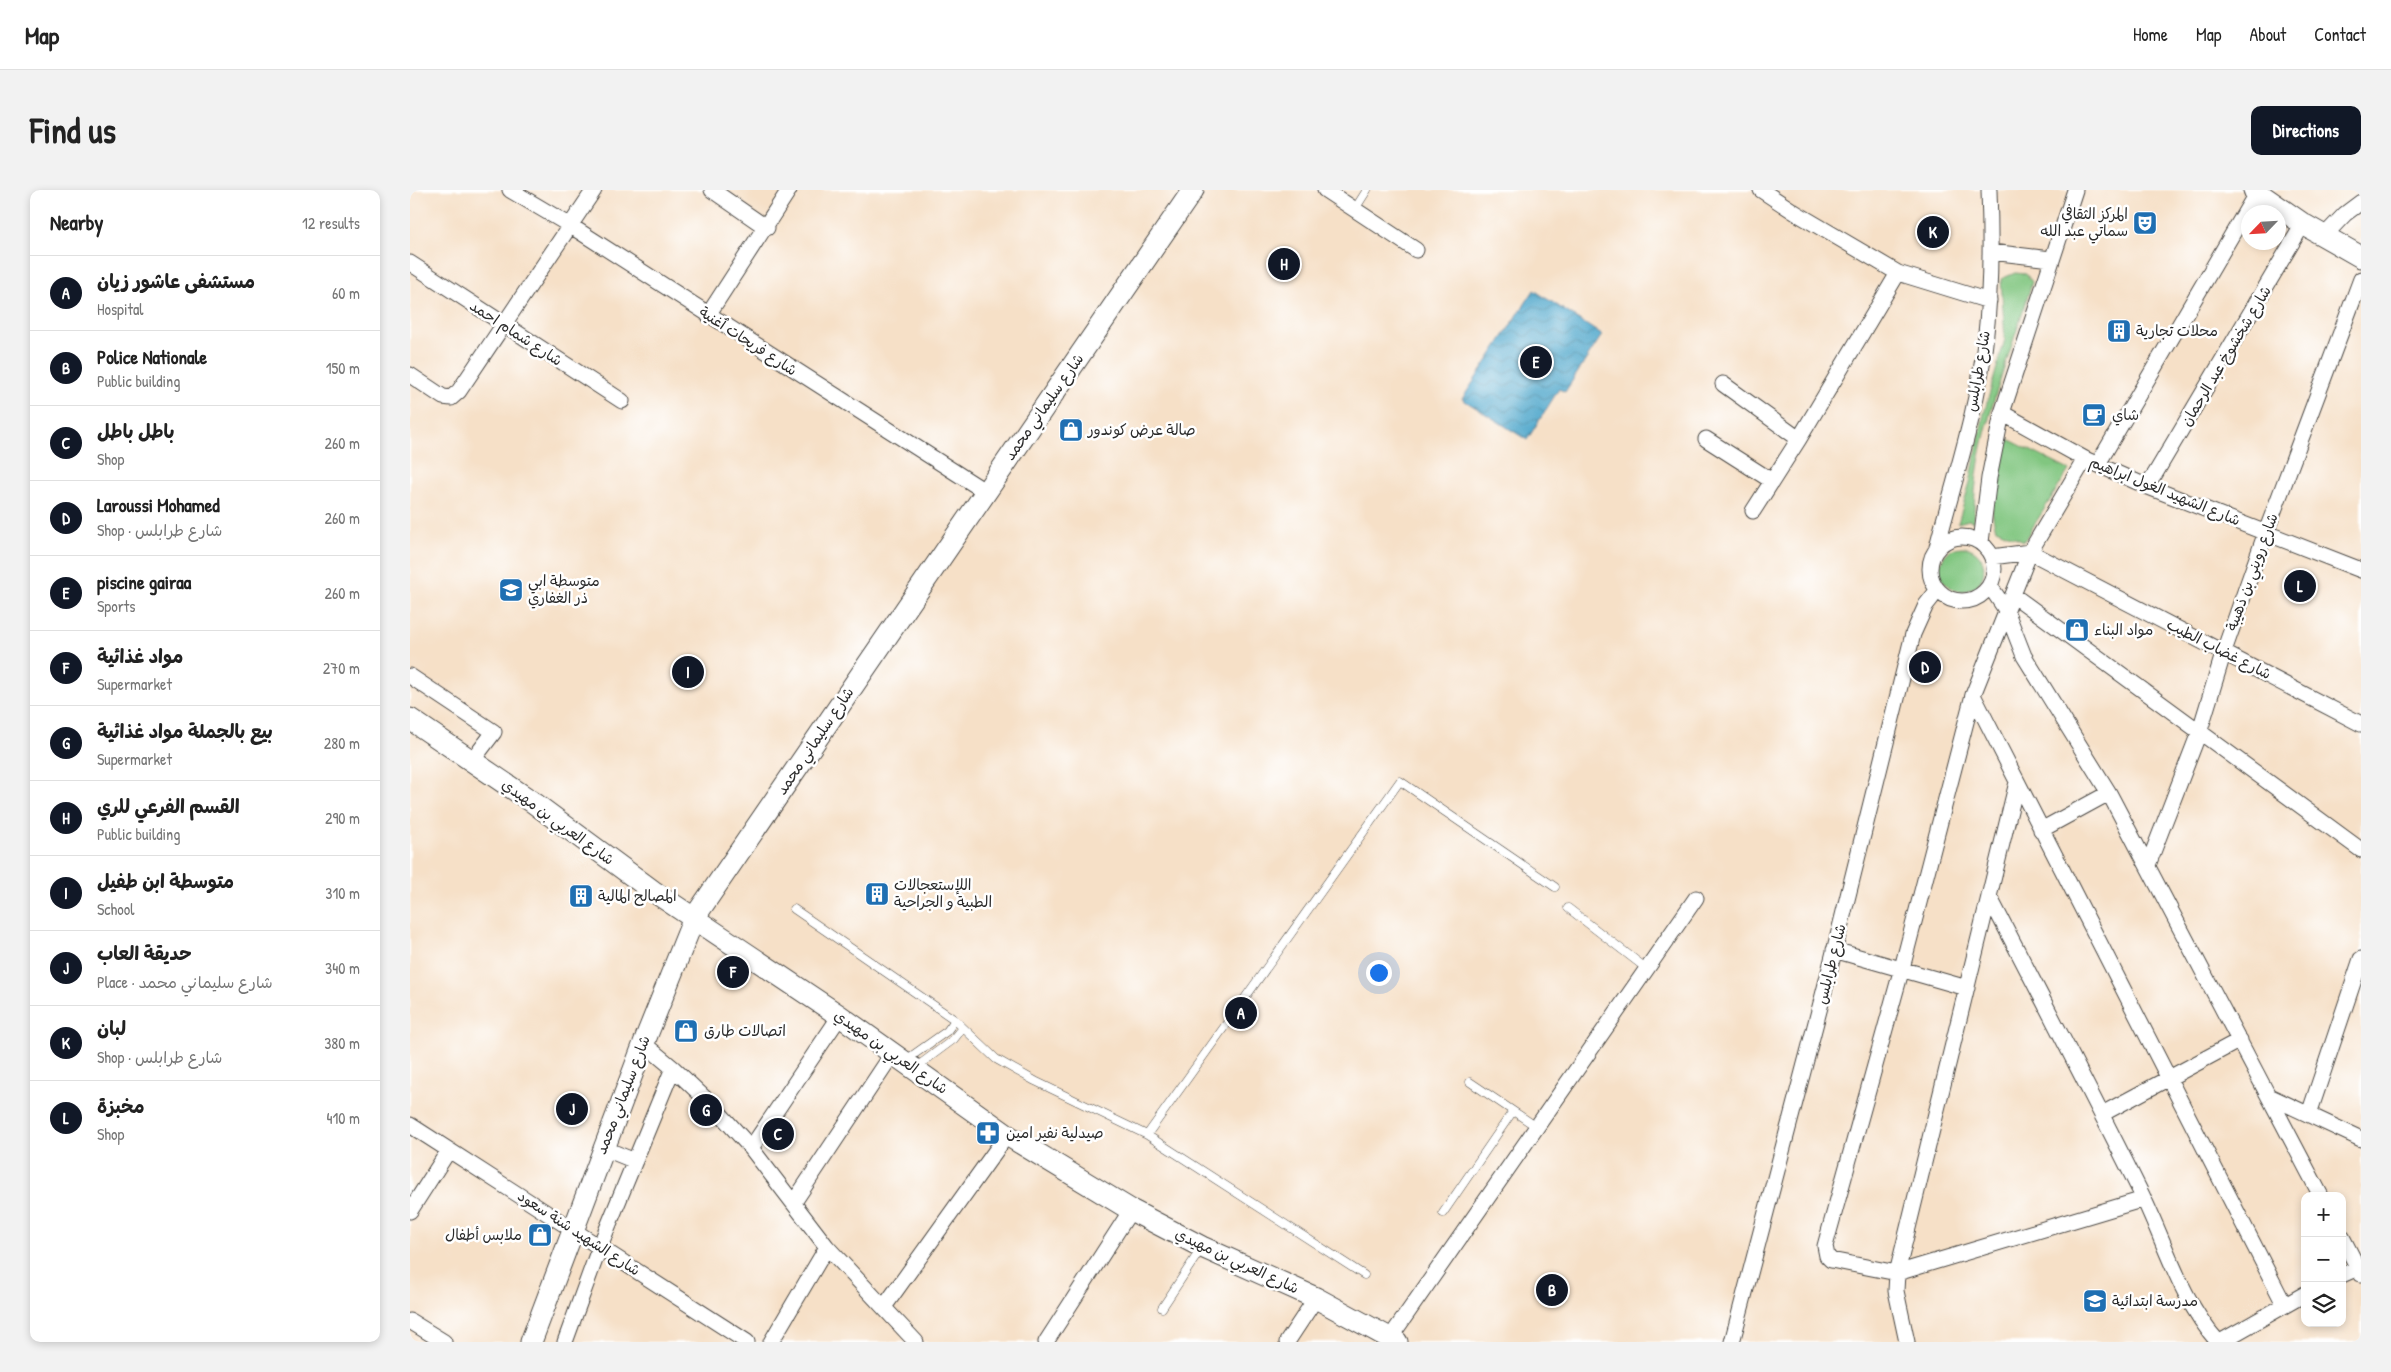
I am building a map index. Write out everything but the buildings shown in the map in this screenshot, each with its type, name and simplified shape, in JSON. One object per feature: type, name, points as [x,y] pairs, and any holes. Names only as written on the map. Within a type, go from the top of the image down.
[{"type":"street","name":"شارع فريحات ٱغنية","points":[[510,190],[571,226],[986,492]]},
{"type":"street","points":[[410,375],[443,397],[451,398],[459,391],[502,324],[594,190]]},
{"type":"street","points":[[712,190],[767,228]]},
{"type":"street","points":[[708,315],[767,228],[789,190]]},
{"type":"street","name":"شارع سليماني محمد","points":[[531,1342],[572,1228],[643,1043],[694,918],[1193,190]]},
{"type":"street","points":[[1325,190],[1416,250]]},
{"type":"street","points":[[1761,190],[1796,213],[1898,273],[1989,301]]},
{"type":"street","name":"شارع طرابلس","points":[[1937,547],[1976,392],[1985,344],[1991,252],[1989,190]]},
{"type":"street","points":[[1981,542],[1987,486],[2002,414],[2075,190]]},
{"type":"street","points":[[2144,1199],[1896,1273],[1831,1260],[1827,1256],[1825,1246],[1902,968],[1973,695],[2030,552],[2091,462],[2256,191],[2303,224],[2361,257]]},
{"type":"street","points":[[2324,236],[2345,214],[2361,202]]},
{"type":"street","name":"شارع شخشوخ عبد الرحمان","points":[[2146,486],[2166,456],[2303,224]]},
{"type":"street","points":[[1991,252],[2051,259]]},
{"type":"street","name":"شارع شمام احمد","points":[[410,263],[622,402]]},
{"type":"street","points":[[1753,511],[1799,439],[1898,273]]},
{"type":"street","name":"شارع رويني بن ذهيبة","points":[[2148,866],[2200,730],[2224,651],[2266,532],[2361,279]]},
{"type":"street","points":[[1723,384],[1799,439]]},
{"type":"street","name":"شارع الشهيد الغول ابراهيم","points":[[2002,414],[2091,462],[2146,486],[2361,570]]},
{"type":"street","points":[[1706,440],[1772,481]]},
{"type":"street","points":[[1966,537],[1981,542],[1992,557],[1994,566],[1990,586],[1981,596],[1968,601],[1954,601],[1937,591],[1929,572],[1930,561],[1937,547],[1950,539],[1966,537]]},
{"type":"street","points":[[1992,557],[2030,552]]},
{"type":"street","name":"شارع غضاب الطيب","points":[[2030,552],[2224,651],[2361,724]]},
{"type":"street","points":[[1990,586],[2006,610],[2024,656],[2109,793],[2319,1192]]},
{"type":"street","name":"شارع طرابلس","points":[[1732,1342],[1834,950],[1913,634],[1926,605],[1937,591]]},
{"type":"street","points":[[2013,595],[2200,730],[2361,850]]},
{"type":"street","points":[[410,676],[494,732],[472,761]]},
{"type":"street","points":[[1973,695],[2284,1304]]},
{"type":"street","name":"شارع العربي بن مهيدي","points":[[410,719],[534,803],[653,891],[840,1016],[1007,1135],[1131,1210],[1202,1247],[1316,1298],[1394,1340]]},
{"type":"street","points":[[1907,1342],[1896,1291],[1896,1273],[2017,782]]},
{"type":"street","points":[[2042,830],[2109,793]]},
{"type":"street","points":[[1990,896],[2102,1114],[2144,1199],[2180,1282],[2198,1315],[2219,1342],[2301,1296]]},
{"type":"street","points":[[1394,1340],[1537,1127],[1696,898]]},
{"type":"street","points":[[1834,950],[1967,988]]},
{"type":"street","points":[[2309,1114],[2361,959]]},
{"type":"street","points":[[751,1148],[840,1016]]},
{"type":"street","points":[[2102,1114],[2240,1040]]},
{"type":"street","points":[[643,1043],[674,1068],[713,1106],[751,1148],[827,1247],[916,1342]]},
{"type":"street","points":[[794,1202],[904,1061]]},
{"type":"street","points":[[565,1342],[600,1246],[674,1068]]},
{"type":"street","points":[[2271,1098],[2361,1139]]},
{"type":"street","name":"شارع الشهيد شنة سعود","points":[[410,1125],[747,1342]]},
{"type":"street","points":[[884,1307],[1007,1135]]},
{"type":"street","points":[[603,1148],[635,1161]]},
{"type":"street","points":[[410,1211],[449,1150]]},
{"type":"street","points":[[1046,1342],[1131,1210]]},
{"type":"street","points":[[2346,1245],[2360,1271],[2346,1274]]},
{"type":"street","points":[[771,1342],[827,1247]]},
{"type":"street","points":[[1287,1342],[1316,1298]]},
{"type":"street","points":[[410,1321],[444,1342]]},
{"type":"lane","points":[[1355,209],[1367,190]]},
{"type":"lane","points":[[1147,1135],[1400,781],[1555,887]]},
{"type":"lane","points":[[1568,908],[1647,969]]},
{"type":"lane","points":[[794,909],[955,1020],[996,1059],[1035,1081],[1147,1135],[1364,1275]]},
{"type":"lane","points":[[904,1061],[947,1031],[955,1020]]},
{"type":"lane","points":[[904,1061],[954,1039],[962,1028]]},
{"type":"lane","points":[[1470,1082],[1537,1127]]},
{"type":"lane","points":[[1443,1213],[1513,1111]]},
{"type":"lane","points":[[1162,1308],[1202,1247]]},
{"type":"green space","points":[[2015,273],[2026,274],[2032,282],[1994,400],[1986,431],[1979,461],[1974,522],[1969,520],[1958,523],[1970,482],[1984,413],[2005,339],[2001,279]]},
{"type":"green space","points":[[2006,438],[2069,470],[2024,541],[1996,529],[1993,518],[1994,483]]},
{"type":"green space","points":[[1962,547],[1974,551],[1980,557],[1984,569],[1980,581],[1974,587],[1962,591],[1950,587],[1944,581],[1940,569],[1944,557],[1950,551]]},
{"type":"water","points":[[1534,290],[1602,335],[1565,392],[1559,389],[1527,440],[1462,399]]},
{"type":"place","name":"المركز الثقافي سماتي عبد الله","points":[[2145,223]]},
{"type":"place","name":"لبان","points":[[1933,232]]},
{"type":"place","name":"القسم الفرعي للري","points":[[1284,264]]},
{"type":"place","name":"محلات تجارية","points":[[2119,331]]},
{"type":"place","name":"piscine gairaa","points":[[1536,362]]},
{"type":"place","name":"شاي","points":[[2094,415]]},
{"type":"place","name":"صالة عرض كوندور","points":[[1071,430]]},
{"type":"place","name":"مخبزة","points":[[2300,586]]},
{"type":"place","name":"متوسطة ابي ذر الغفاري","points":[[511,590]]},
{"type":"place","name":"مواد البناء","points":[[2077,630]]},
{"type":"place","name":"Laroussi Mohamed","points":[[1925,667]]},
{"type":"place","name":"متوسطة ابن طفيل","points":[[688,672]]},
{"type":"place","name":"اللإستعجالات الطبية و الجراحية","points":[[877,894]]},
{"type":"place","name":"المصالح المالية","points":[[581,896]]},
{"type":"place","name":"مواد غذائية","points":[[733,972]]},
{"type":"place","name":"مستشفى عاشور زيان","points":[[1241,1013]]},
{"type":"place","name":"اتصالات طارق","points":[[686,1031]]},
{"type":"place","name":"حديقة العاب","points":[[572,1109]]},
{"type":"place","name":"بيع بالجملة مواد غذائية","points":[[706,1110]]},
{"type":"place","name":"صيدلية نفير امين","points":[[988,1133]]},
{"type":"place","name":"باطل باطل","points":[[778,1134]]},
{"type":"place","name":"ملابس أطفال","points":[[540,1235]]},
{"type":"place","name":"Police Nationale","points":[[1552,1290]]},
{"type":"place","name":"مدرسة ابتدائية","points":[[2095,1301]]}]
